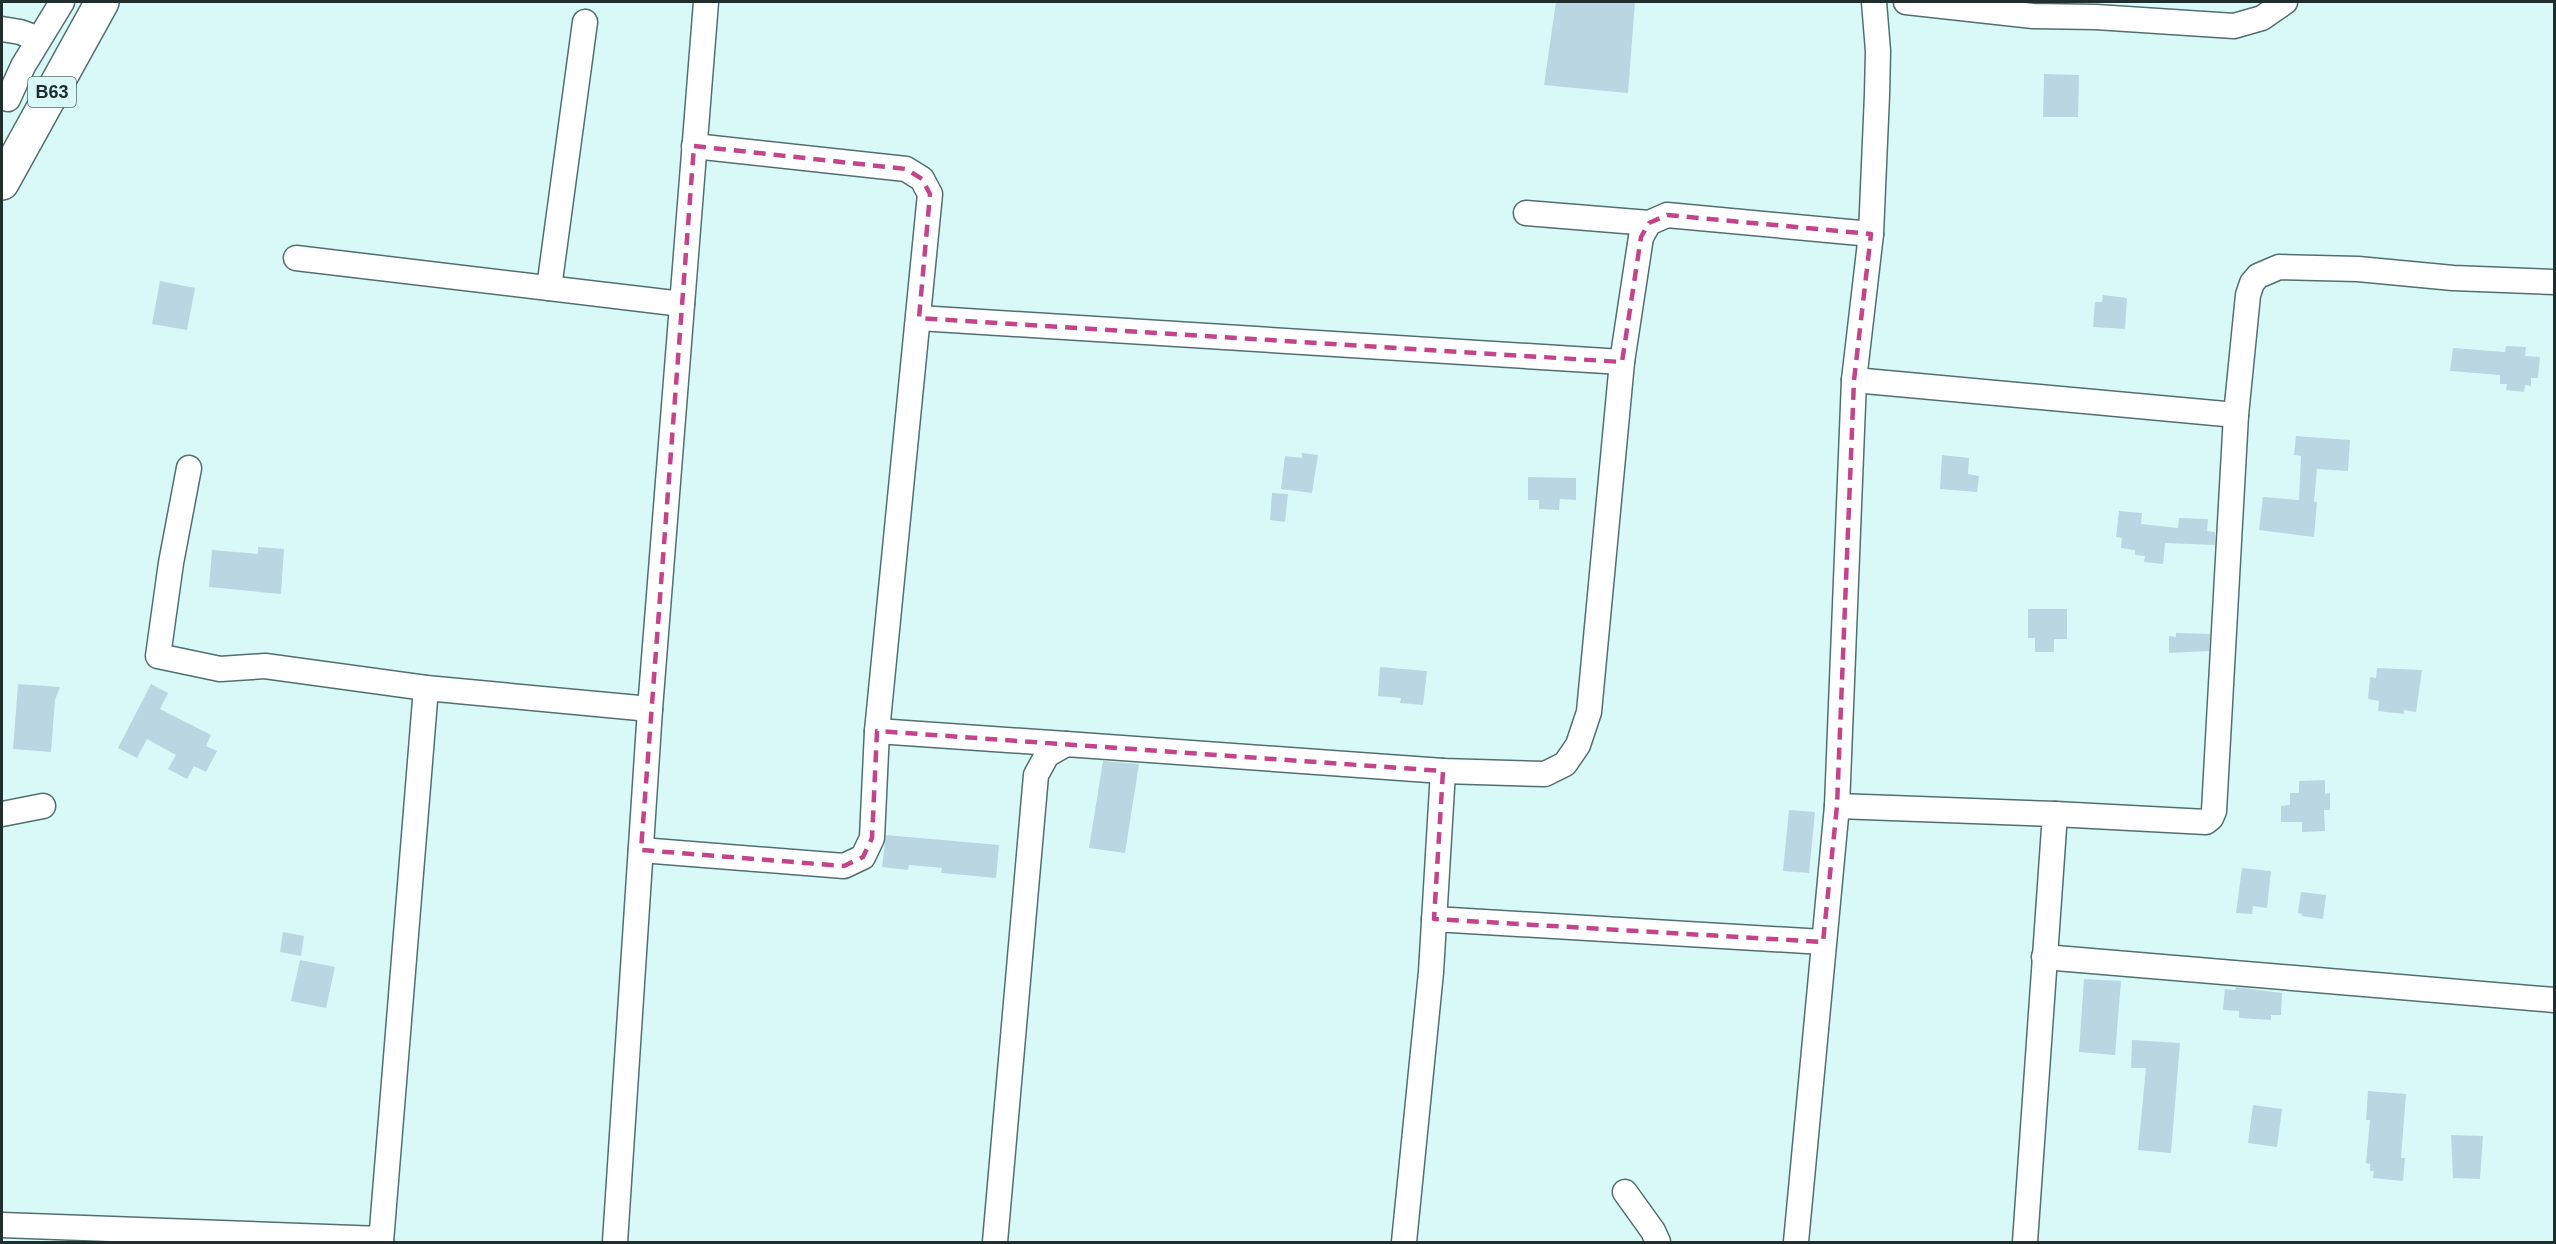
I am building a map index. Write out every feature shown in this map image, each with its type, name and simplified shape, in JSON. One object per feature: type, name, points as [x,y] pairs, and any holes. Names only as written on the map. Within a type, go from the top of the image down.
[{"type":"highway","name":"B63","points":[[2,183],[102,2]]},
{"type":"street","points":[[27,137],[17,112],[6,94],[62,2]]},
{"type":"street","points":[[615,1242],[650,709],[705,2]]},
{"type":"street","points":[[1797,1242],[1837,806],[1854,380],[1871,234],[1878,51],[1874,2]]},
{"type":"street","points":[[1906,2],[2033,16],[2096,17],[2234,26],[2262,18],[2285,2]]},
{"type":"street","points":[[549,288],[585,22]]},
{"type":"street","points":[[2,29],[20,32],[39,39]]},
{"type":"street","points":[[640,850],[844,866],[863,857],[872,838],[877,730],[930,194],[922,179],[906,169],[694,146]]},
{"type":"street","points":[[1526,213],[1649,223],[1667,215],[1871,234]]},
{"type":"street","points":[[877,730],[1443,771],[1545,774],[1565,764],[1578,745],[1589,712],[1622,362],[1641,237],[1649,223]]},
{"type":"street","points":[[296,258],[681,304]]},
{"type":"street","points":[[1837,806],[2206,822],[2214,811],[2236,415],[2248,295],[2252,283],[2258,276],[2278,267],[2358,269],[2453,278],[2554,282]]},
{"type":"street","points":[[919,318],[1622,362]]},
{"type":"street","points":[[1854,380],[2236,415]]},
{"type":"street","points":[[189,468],[171,562],[158,656],[220,669],[265,666],[426,688],[650,709]]},
{"type":"street","points":[[2,1225],[381,1241],[426,688]]},
{"type":"street","points":[[995,1242],[1036,775],[1047,755],[1066,744]]},
{"type":"street","points":[[1404,1242],[1431,972],[1443,771]]},
{"type":"street","points":[[2,814],[43,806]]},
{"type":"street","points":[[2025,1242],[2055,814]]},
{"type":"street","points":[[1434,919],[1823,942]]},
{"type":"street","points":[[2044,957],[2554,1000]]},
{"type":"street","points":[[1625,1192],[1653,1231],[1658,1242]]},
{"type":"highlighted area","points":[[694,146],[906,169],[922,179],[930,194],[919,318],[1622,362],[1641,237],[1649,223],[1667,215],[1871,234],[1854,380],[1837,806],[1823,942],[1434,919],[1443,771],[877,731],[872,838],[863,857],[844,866],[641,850]]},
{"type":"building","points":[[1556,2],[1635,2],[1628,93],[1544,85]]},
{"type":"building","points":[[2044,74],[2079,75],[2078,117],[2043,117]]},
{"type":"building","points":[[160,281],[195,288],[187,330],[152,324]]},
{"type":"building","points":[[2103,295],[2127,298],[2125,329],[2093,327],[2095,302],[2102,302]]},
{"type":"building","points":[[2506,346],[2526,347],[2525,356],[2540,357],[2538,378],[2531,378],[2531,386],[2525,385],[2524,392],[2506,390],[2507,384],[2500,384],[2500,375],[2450,371],[2453,348],[2505,352]]},
{"type":"building","points":[[2296,436],[2350,440],[2348,471],[2317,469],[2314,537],[2259,530],[2263,497],[2299,500],[2301,456],[2294,455]]},
{"type":"building","points":[[1302,453],[1318,455],[1312,493],[1281,489],[1285,456],[1302,458]]},
{"type":"building","points":[[1942,455],[1969,458],[1968,474],[1979,476],[1977,492],[1940,489]]},
{"type":"building","points":[[1528,477],[1576,478],[1576,500],[1560,499],[1559,510],[1539,509],[1539,500],[1528,500]]},
{"type":"building","points":[[1272,493],[1288,494],[1285,522],[1270,520]]},
{"type":"building","points":[[2119,511],[2142,513],[2141,524],[2178,528],[2179,518],[2208,519],[2207,531],[2215,532],[2215,545],[2165,543],[2163,564],[2144,562],[2145,556],[2135,555],[2135,550],[2121,548],[2122,538],[2116,537]]},
{"type":"building","points":[[258,547],[284,549],[281,594],[209,587],[212,550],[258,554]]},
{"type":"building","points":[[2028,609],[2067,609],[2067,639],[2054,639],[2054,652],[2035,652],[2035,638],[2028,638]]},
{"type":"building","points":[[2176,633],[2210,634],[2209,651],[2169,653],[2169,636],[2176,637]]},
{"type":"building","points":[[1380,667],[1427,671],[1423,705],[1400,703],[1401,698],[1378,696]]},
{"type":"building","points":[[2377,668],[2422,670],[2416,712],[2404,710],[2404,714],[2378,711],[2379,701],[2368,699],[2370,677],[2376,678]]},
{"type":"building","points":[[18,684],[60,687],[55,700],[51,752],[13,749]]},
{"type":"building","points":[[151,684],[168,693],[160,709],[211,735],[206,746],[217,751],[206,772],[194,766],[187,779],[168,769],[176,755],[147,739],[137,758],[118,748]]},
{"type":"building","points":[[1103,761],[1139,764],[1125,853],[1089,848]]},
{"type":"building","points":[[2325,780],[2325,794],[2330,793],[2330,810],[2324,810],[2325,831],[2302,832],[2302,822],[2281,822],[2281,806],[2290,805],[2290,793],[2299,793],[2299,781]]},
{"type":"building","points":[[1789,810],[1815,812],[1809,873],[1783,871]]},
{"type":"building","points":[[886,835],[999,845],[996,878],[941,873],[942,868],[909,865],[908,870],[882,867]]},
{"type":"building","points":[[2242,868],[2271,871],[2267,908],[2253,906],[2252,914],[2236,913]]},
{"type":"building","points":[[2301,892],[2326,895],[2323,919],[2302,916],[2298,913]]},
{"type":"building","points":[[283,932],[304,936],[301,956],[280,952]]},
{"type":"building","points":[[300,960],[335,967],[326,1008],[291,1001]]},
{"type":"building","points":[[2084,979],[2121,981],[2115,1055],[2079,1052]]},
{"type":"building","points":[[2236,987],[2282,993],[2281,1015],[2271,1015],[2271,1020],[2239,1018],[2239,1011],[2223,1010],[2225,989],[2235,990]]},
{"type":"building","points":[[2132,1040],[2180,1043],[2171,1153],[2138,1150],[2146,1068],[2131,1068]]},
{"type":"building","points":[[2368,1091],[2406,1094],[2401,1158],[2405,1158],[2403,1181],[2373,1178],[2374,1171],[2370,1171],[2370,1164],[2366,1163],[2370,1120],[2366,1120]]},
{"type":"building","points":[[2253,1105],[2282,1109],[2277,1147],[2248,1143]]},
{"type":"building","points":[[2451,1135],[2483,1136],[2480,1179],[2453,1178]]}]
